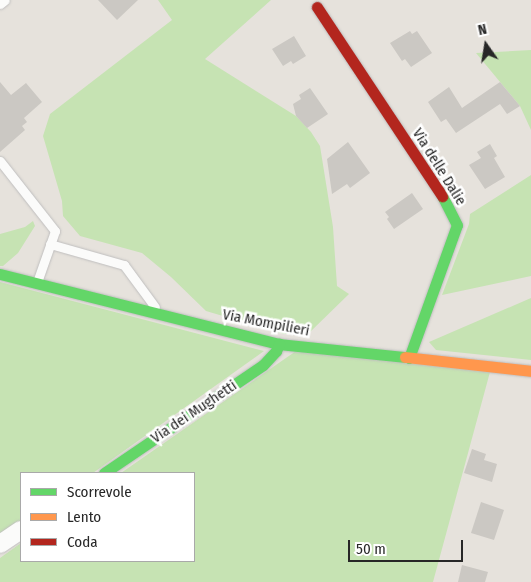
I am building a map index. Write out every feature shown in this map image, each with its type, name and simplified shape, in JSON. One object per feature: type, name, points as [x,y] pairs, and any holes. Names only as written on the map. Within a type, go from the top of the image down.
[{"type":"street","name":"Via delle Dalie","points":[[317,7],[448,205],[457,225],[408,358]]},
{"type":"street","name":"Via Mompilieri","points":[[0,274],[279,344],[531,371]]},
{"type":"street","name":"Via dei Mughetti","points":[[105,472],[263,365],[276,351],[279,344]]},
{"type":"street","points":[[0,544],[20,531]]},
{"type":"lane","points":[[0,4],[5,0]]},
{"type":"lane","points":[[0,161],[54,231],[36,283]]},
{"type":"lane","points":[[50,244],[124,265],[162,315]]},
{"type":"green space","points":[[158,0],[271,0],[205,59],[296,116],[311,132],[320,146],[333,227],[337,286],[349,294],[309,333],[284,334],[206,311],[171,277],[142,253],[80,236],[63,216],[62,201],[43,136],[50,114],[172,20]]},
{"type":"green space","points":[[531,50],[531,130],[520,106],[476,53]]},
{"type":"green space","points":[[531,175],[531,276],[442,295],[469,224],[470,214]]},
{"type":"green space","points":[[33,221],[35,226],[18,253],[3,266],[0,266],[0,234],[25,227]]},
{"type":"green space","points":[[0,282],[264,351],[94,472],[20,472],[20,523],[0,536]]},
{"type":"green space","points":[[531,298],[531,360],[436,350],[429,342]]},
{"type":"green space","points":[[296,351],[490,372],[433,582],[0,582],[0,558],[20,544],[20,562],[195,562],[195,472],[122,472]]},
{"type":"building","points":[[98,0],[138,0],[117,20]]},
{"type":"building","points":[[410,31],[412,34],[417,31],[432,53],[411,67],[405,59],[402,61],[390,43]]},
{"type":"building","points":[[294,36],[306,56],[293,64],[291,61],[283,66],[272,49]]},
{"type":"building","points":[[0,82],[11,95],[26,83],[42,102],[24,118],[27,122],[22,126],[25,130],[0,152]]},
{"type":"building","points":[[500,82],[520,106],[507,114],[500,104],[456,133],[446,119],[441,122],[428,102],[449,87],[462,108]]},
{"type":"building","points":[[310,88],[328,114],[307,128],[296,116],[293,104],[301,99],[299,95]]},
{"type":"building","points":[[348,142],[370,173],[350,188],[347,184],[332,194],[327,159]]},
{"type":"building","points":[[490,144],[497,156],[494,158],[505,177],[485,189],[469,165],[481,158],[477,152]]},
{"type":"building","points":[[412,193],[423,209],[394,229],[387,219],[389,217],[385,212]]},
{"type":"building","points":[[472,449],[486,454],[484,460],[497,464],[492,482],[464,473]]},
{"type":"building","points":[[481,502],[504,510],[494,540],[471,533]]},
{"type":"building","points":[[462,565],[488,572],[485,582],[458,582]]},
{"type":"traffic: fast","points":[[409,358],[457,225],[442,196]]},
{"type":"traffic: fast","points":[[0,274],[279,344],[405,357]]},
{"type":"traffic: fast","points":[[105,472],[263,365],[276,351],[279,344]]},
{"type":"traffic: slow","points":[[405,357],[531,371]]},
{"type":"traffic: jam","points":[[317,7],[442,196]]}]
